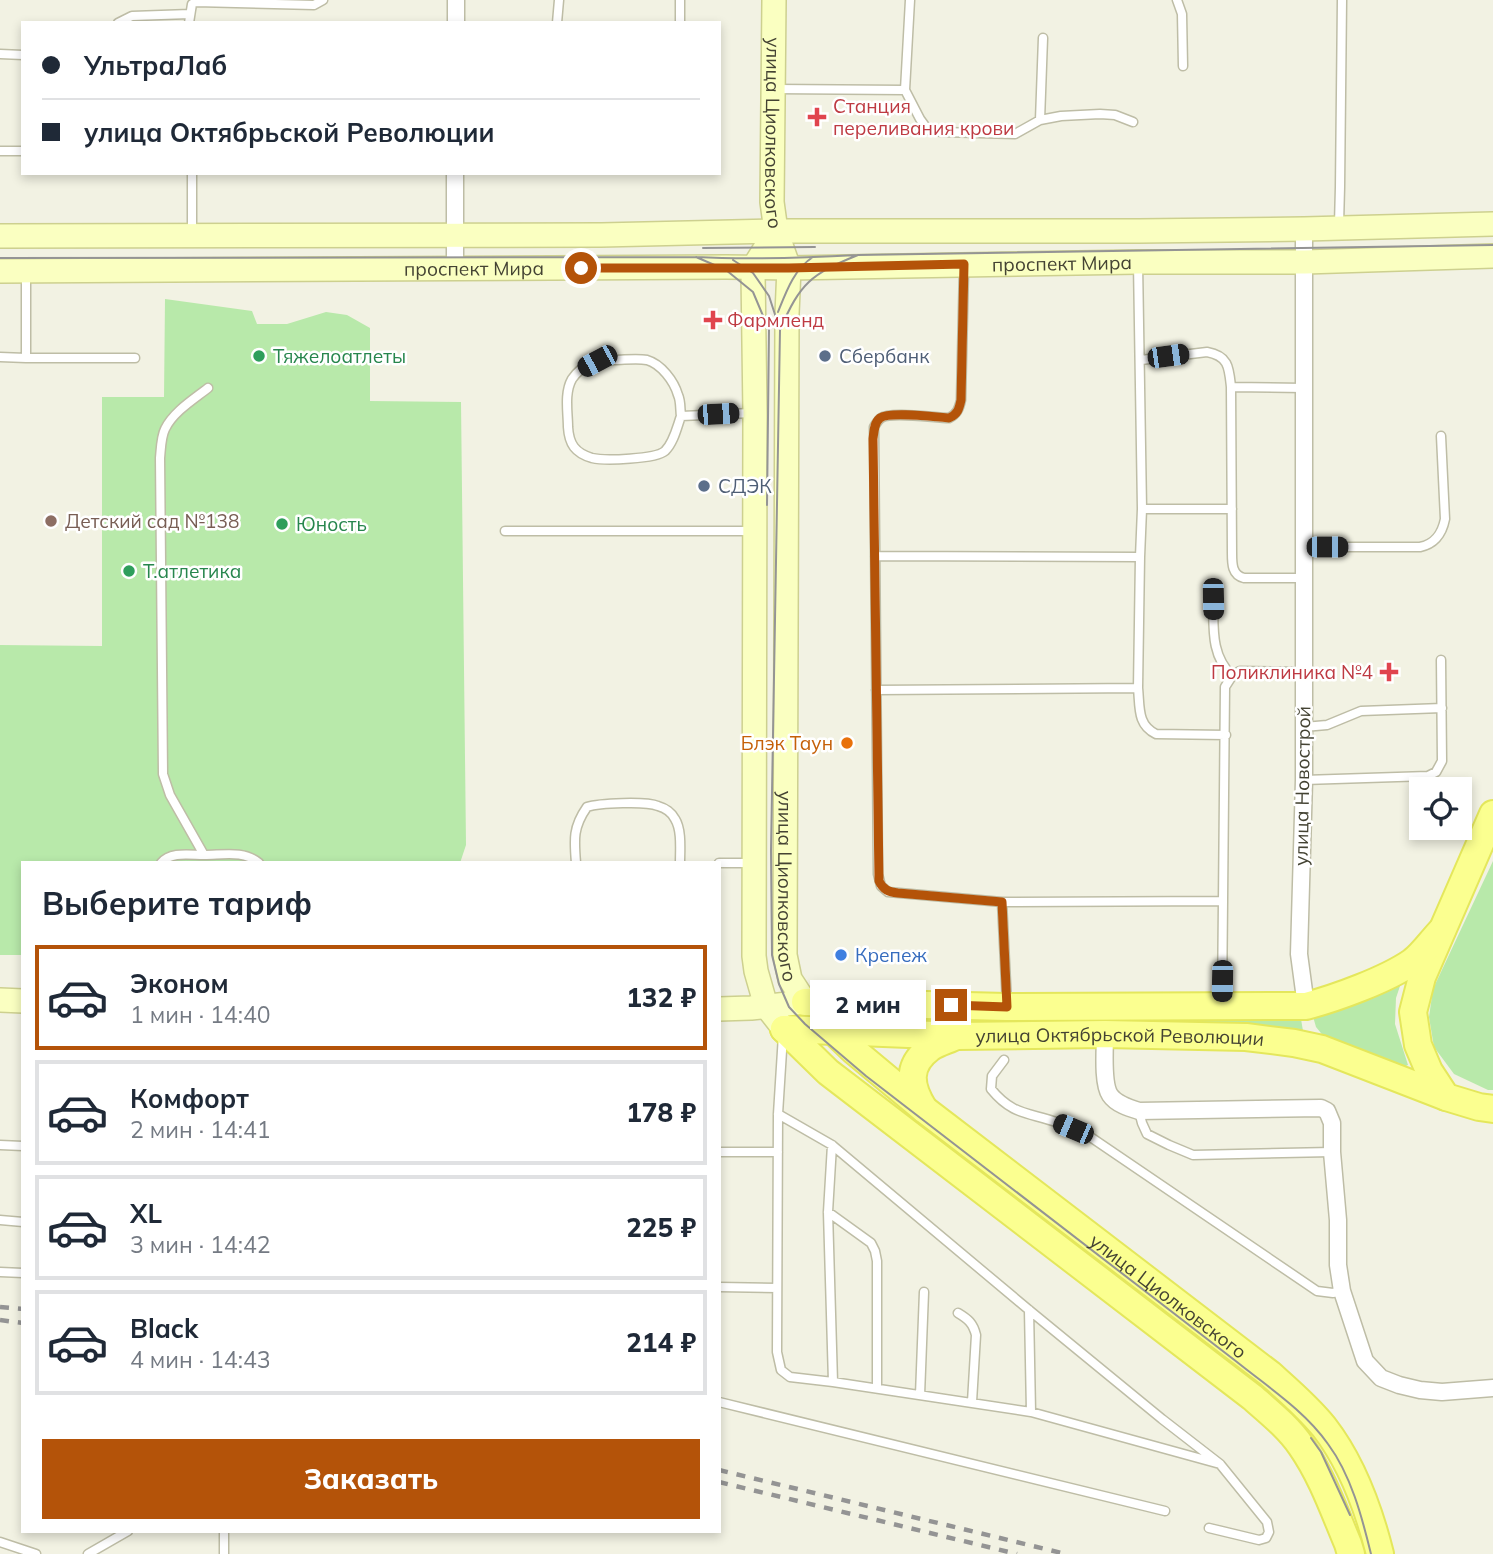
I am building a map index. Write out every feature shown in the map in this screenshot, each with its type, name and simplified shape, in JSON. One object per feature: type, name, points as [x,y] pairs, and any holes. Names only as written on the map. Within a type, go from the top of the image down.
[{"type":"main road","name":"улица Циолковского","points":[[774,0],[772,202],[776,231],[789,268],[786,314],[785,954],[790,979],[805,1002]]},
{"type":"main road","name":"проспект Мира","points":[[0,236],[1139,231],[1493,224]]},
{"type":"main road","points":[[753,268],[776,231]]},
{"type":"main road","name":"проспект Мира","points":[[0,271],[789,268],[1305,262],[1493,256]]},
{"type":"main road","name":"улица Циолковского","points":[[753,268],[754,956],[766,1006],[783,1028],[828,1072],[1252,1396],[1283,1424],[1316,1470],[1349,1549]]},
{"type":"main road","points":[[1446,1097],[1429,1071],[1418,1045],[1413,1012],[1422,977],[1493,814]]},
{"type":"main road","name":"улица Октябрьской Революции","points":[[721,1009],[805,1002],[1007,1007],[1306,1006],[1344,994],[1413,961],[1441,930]]},
{"type":"main road","points":[[0,1000],[21,1001]]},
{"type":"main road","points":[[1103,1007],[1105,1034]]},
{"type":"main road","name":"улица Октябрьской Революции","points":[[783,1028],[958,1036],[1105,1034],[1246,1037],[1322,1049],[1446,1097],[1493,1109]]},
{"type":"main road","name":"улица Циолковского","points":[[832,1031],[925,1110],[1270,1374],[1303,1403],[1325,1428],[1344,1458],[1368,1512],[1380,1554]]},
{"type":"main road","points":[[925,1110],[916,1096],[912,1080],[914,1069],[931,1047],[958,1036]]},
{"type":"street","points":[[456,0],[456,21]]},
{"type":"street","points":[[455,175],[455,268]]},
{"type":"street","name":"улица Новострой","points":[[1304,229],[1304,780],[1299,954],[1306,1006]]},
{"type":"street","name":"улица Циолковского","points":[[805,1002],[832,1031]]},
{"type":"street","points":[[1105,1034],[1105,1077],[1110,1095],[1121,1105],[1139,1111],[1321,1108],[1327,1111],[1331,1117],[1338,1220],[1338,1265],[1342,1291],[1365,1361],[1381,1378],[1399,1385],[1442,1392],[1493,1388]]},
{"type":"lane","points":[[122,21],[132,16],[190,18],[192,4],[195,2],[314,5],[323,0]]},
{"type":"lane","points":[[557,21],[559,0]]},
{"type":"lane","points":[[680,0],[680,21]]},
{"type":"lane","points":[[910,0],[905,90],[928,130],[1015,134],[1040,120],[1100,114],[1115,115],[1133,122]]},
{"type":"lane","points":[[1177,0],[1182,14],[1183,66]]},
{"type":"lane","points":[[1338,228],[1342,0]]},
{"type":"lane","points":[[1040,120],[1043,38]]},
{"type":"lane","points":[[0,54],[21,55]]},
{"type":"lane","points":[[774,89],[905,90]]},
{"type":"lane","points":[[0,151],[21,151]]},
{"type":"lane","points":[[192,175],[192,236]]},
{"type":"lane","points":[[1138,262],[1142,509],[1138,688],[1140,712],[1147,730],[1156,734],[1226,735]]},
{"type":"lane","points":[[964,264],[959,410],[949,418],[884,416],[874,427],[878,874],[881,886],[888,892],[1002,902],[1223,901]]},
{"type":"lane","points":[[26,270],[26,358]]},
{"type":"lane","points":[[1140,360],[1207,352],[1217,354],[1226,361],[1230,369],[1231,387],[1234,572],[1244,578],[1304,578]]},
{"type":"lane","points":[[0,357],[135,358]]},
{"type":"lane","points":[[646,360],[658,366],[672,383],[679,396],[681,416],[671,443],[664,452],[650,457],[597,459],[576,452],[571,445],[568,437],[569,388],[572,379],[583,368],[597,361],[646,360]]},
{"type":"lane","points":[[1231,387],[1304,388]]},
{"type":"lane","points":[[204,855],[170,795],[163,774],[160,458],[165,429],[179,412],[208,388]]},
{"type":"lane","points":[[681,416],[755,414]]},
{"type":"lane","points":[[1304,547],[1429,545],[1444,527],[1445,519],[1441,436]]},
{"type":"lane","points":[[1142,509],[1231,509]]},
{"type":"lane","points":[[505,531],[755,531]]},
{"type":"lane","points":[[875,556],[1140,557]]},
{"type":"lane","points":[[1213,599],[1214,642],[1218,657],[1232,676]]},
{"type":"lane","points":[[1304,780],[1433,774],[1442,761],[1441,660]]},
{"type":"lane","points":[[1222,1007],[1225,687],[1232,676],[1240,671],[1303,672]]},
{"type":"lane","points":[[876,690],[1138,688]]},
{"type":"lane","points":[[1304,727],[1327,725],[1361,711],[1442,708]]},
{"type":"lane","points":[[576,861],[575,832],[578,819],[587,807],[595,804],[645,804],[657,805],[677,821],[680,861]]},
{"type":"lane","points":[[162,861],[173,855],[245,855],[257,861]]},
{"type":"lane","points":[[721,863],[755,862]]},
{"type":"lane","points":[[1002,902],[1007,1007]]},
{"type":"lane","points":[[783,1028],[778,1114],[777,1352],[781,1370],[790,1377],[1031,1412],[1220,1464]]},
{"type":"lane","points":[[1004,1060],[992,1076],[991,1089],[1000,1100],[1019,1112],[1057,1122],[1089,1136],[1317,1291],[1342,1291]]},
{"type":"lane","points":[[1139,1111],[1147,1134],[1193,1155],[1332,1152]]},
{"type":"lane","points":[[778,1114],[832,1145],[1161,1419],[1220,1464],[1267,1522],[1269,1532],[1266,1538],[1259,1540],[1209,1528]]},
{"type":"lane","points":[[0,1145],[21,1146]]},
{"type":"lane","points":[[832,1145],[828,1212],[833,1382]]},
{"type":"lane","points":[[721,1152],[778,1152]]},
{"type":"lane","points":[[828,1212],[871,1243],[875,1251],[877,1388]]},
{"type":"lane","points":[[0,1220],[21,1222]]},
{"type":"lane","points":[[0,1272],[21,1273]]},
{"type":"lane","points":[[721,1287],[777,1288]]},
{"type":"lane","points":[[920,1395],[924,1292]]},
{"type":"lane","points":[[1029,1310],[1031,1412]]},
{"type":"lane","points":[[958,1313],[974,1326],[976,1335],[972,1402]]},
{"type":"lane","points":[[721,1402],[1165,1511]]},
{"type":"lane","points":[[88,1554],[125,1533]]},
{"type":"lane","points":[[224,1533],[224,1554]]},
{"type":"lane","points":[[0,1542],[36,1554]]},
{"type":"green space","name":"Юность","points":[[165,299],[252,311],[257,324],[287,324],[326,312],[347,315],[370,328],[370,401],[461,402],[466,845],[461,861],[21,861],[21,955],[0,955],[0,645],[102,646],[102,397],[164,397]]},
{"type":"green space","points":[[1493,861],[1493,1090],[1488,1090],[1454,1074],[1434,1047],[1429,1017],[1433,989]]},
{"type":"green space","points":[[1403,977],[1396,998],[1395,1024],[1408,1065],[1399,1069],[1325,1038],[1316,1027],[1312,1013]]},
{"type":"green space","points":[[865,1011],[1091,1012],[1092,1021],[846,1024],[847,1016]]},
{"type":"green space","points":[[1117,1012],[1300,1013],[1303,1031],[1261,1025],[1125,1023],[1116,1021]]},
{"type":"tram line","points":[[0,258],[797,258],[1493,245]]},
{"type":"tram line","points":[[703,248],[815,247]]},
{"type":"tram line","points":[[858,255],[829,268],[809,282],[794,301],[780,330],[771,851],[772,955],[779,984],[789,1007],[805,1024],[866,1076],[1297,1410],[1319,1432],[1343,1469],[1360,1511],[1371,1554]]},
{"type":"tram line","points":[[696,257],[726,270],[753,292],[769,330],[767,505]]},
{"type":"tram line","points":[[778,312],[796,274],[813,257]]},
{"type":"tram line","points":[[733,260],[753,273],[769,296],[780,330]]},
{"type":"tram line","points":[[1311,1438],[1321,1452],[1350,1515]]},
{"type":"railway","points":[[0,1307],[21,1309]]},
{"type":"railway","points":[[0,1320],[21,1323]]},
{"type":"railway","points":[[721,1470],[1066,1554]]},
{"type":"railway","points":[[721,1482],[1017,1554]]},
{"type":"place","name":"Станция переливания крови","points":[[817,117]]},
{"type":"place","name":"Фармленд","points":[[713,320]]},
{"type":"place","name":"Тяжелоатлеты","points":[[259,356]]},
{"type":"place","name":"Сбербанк","points":[[825,356]]},
{"type":"place","name":"СДЭК","points":[[704,486]]},
{"type":"place","name":"Детский сад №138","points":[[51,521]]},
{"type":"place","name":"Юность","points":[[282,524]]},
{"type":"place","name":"Т.атлетика","points":[[129,571]]},
{"type":"place","name":"Поликлиника №4","points":[[1389,672]]},
{"type":"place","name":"Блэк Таун","points":[[847,743]]},
{"type":"place","name":"Крепеж","points":[[841,955]]},
{"type":"route","points":[[581,268],[789,268],[964,264],[959,410],[949,418],[884,416],[874,427],[873,439],[879,881],[888,892],[1002,902],[1007,1007],[951,1005]]}]
